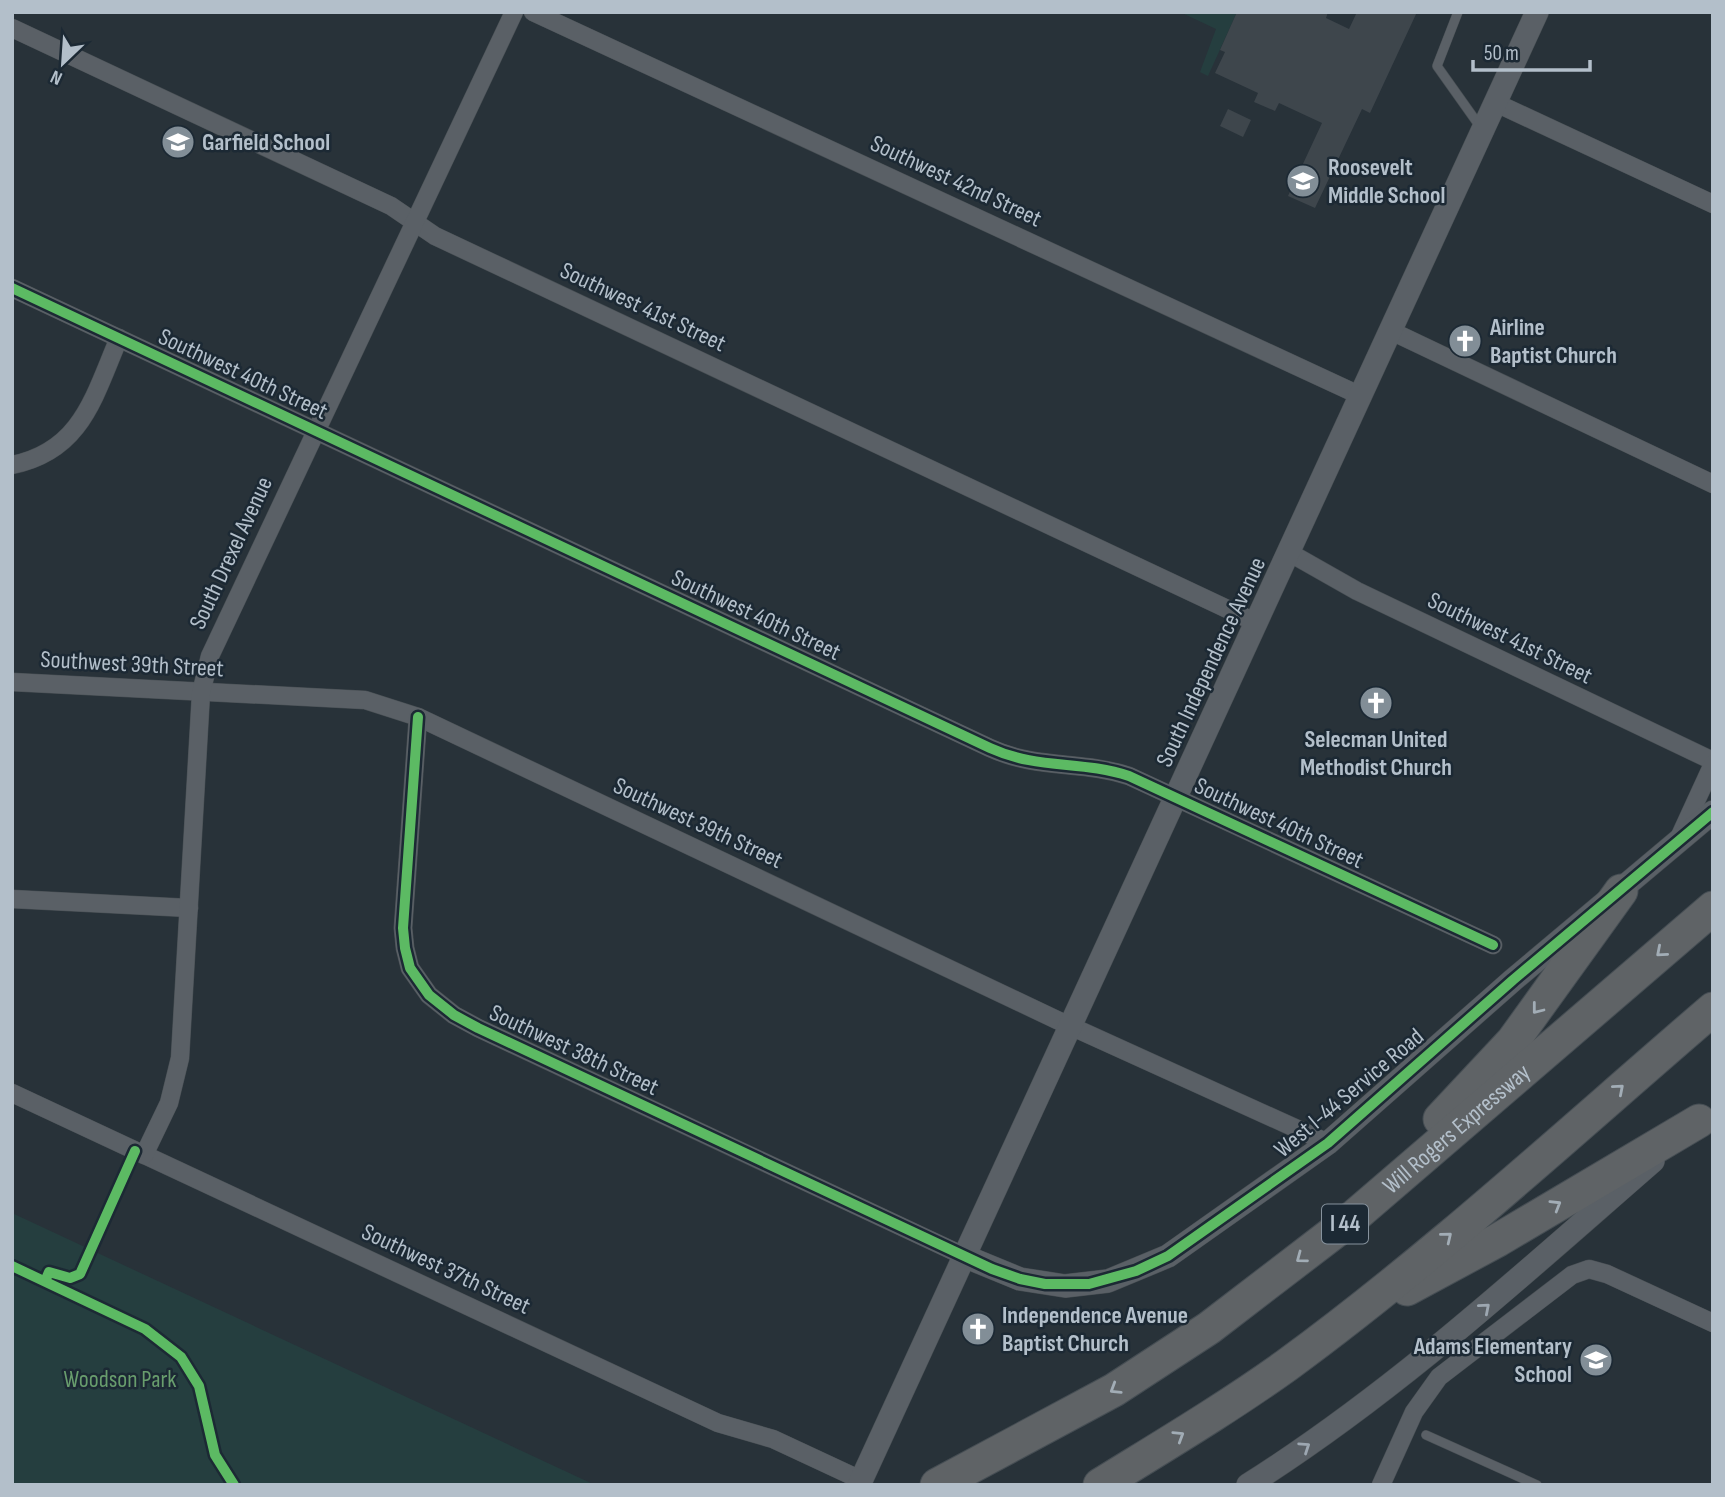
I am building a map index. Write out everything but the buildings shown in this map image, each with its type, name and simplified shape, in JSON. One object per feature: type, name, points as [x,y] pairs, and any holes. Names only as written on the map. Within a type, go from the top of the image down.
[{"type":"highway","points":[[1350,1220],[1513,1041],[1621,891]]},
{"type":"highway","name":"Will Rogers Expressway","points":[[937,1485],[1115,1390],[1209,1328],[1350,1220],[1713,908]]},
{"type":"highway","points":[[1100,1485],[1231,1403],[1337,1327],[1471,1218],[1713,1009]]},
{"type":"highway","points":[[1337,1327],[1498,1240],[1706,1115]]},
{"type":"street","name":"South Drexel Avenue","points":[[144,1155],[169,1103],[180,1058],[201,693],[214,645],[514,12]]},
{"type":"street","name":"Southwest 42nd Street","points":[[533,12],[1359,395]]},
{"type":"street","name":"South Independence Avenue","points":[[860,1482],[1537,12]]},
{"type":"street","name":"Southwest 41st Street","points":[[12,28],[391,206],[435,236],[1257,623]]},
{"type":"street","points":[[1496,103],[1713,204]]},
{"type":"street","name":"Southwest 40th Street","points":[[12,288],[1003,754],[1037,764],[1105,769],[1176,798],[1493,945]]},
{"type":"street","points":[[1389,330],[1713,484]]},
{"type":"street","points":[[12,465],[46,455],[69,438],[90,405],[119,338]]},
{"type":"street","name":"Southwest 41st Street","points":[[1290,553],[1357,591],[1713,763]]},
{"type":"street","name":"Southwest 39th Street","points":[[12,682],[365,701],[418,717],[1071,1027],[1328,1143]]},
{"type":"street","name":"Southwest 38th Street","points":[[418,717],[403,928],[410,968],[429,995],[454,1015],[478,1028],[964,1256]]},
{"type":"street","points":[[1676,844],[1713,763]]},
{"type":"street","name":"West I-44 Service Road","points":[[964,1256],[1020,1279],[1045,1284],[1108,1281],[1168,1256],[1328,1143],[1513,980],[1713,812]]},
{"type":"street","points":[[12,899],[190,908]]},
{"type":"street","name":"Southwest 37th Street","points":[[12,1093],[718,1423],[773,1439],[860,1482]]},
{"type":"street","points":[[1248,1485],[1334,1428],[1465,1325],[1706,1115]]},
{"type":"street","points":[[1381,1485],[1415,1412],[1439,1377],[1572,1275],[1589,1269],[1607,1274],[1713,1323]]},
{"type":"lane","points":[[1458,12],[1437,66],[1483,130]]},
{"type":"lane","points":[[1426,1434],[1537,1485]]},
{"type":"green space","points":[[1180,12],[1237,12],[1208,76],[1200,72],[1216,29]]},
{"type":"green space","name":"Woodson Park","points":[[12,1213],[595,1485],[12,1485]]},
{"type":"cycle path","points":[[12,288],[990,748],[1025,759],[1094,768],[1129,776],[1493,945]]},
{"type":"cycle path","points":[[418,717],[403,928],[410,968],[429,995],[454,1015],[478,1028],[992,1269],[1045,1284],[1089,1284],[1136,1271],[1168,1256],[1328,1143],[1513,980],[1713,812]]},
{"type":"cycle path","points":[[46,1279],[49,1272],[70,1278],[80,1274],[135,1151]]},
{"type":"cycle path","points":[[12,1266],[145,1329],[181,1357],[199,1386],[215,1455],[234,1485]]},
{"type":"place","name":"Garfield School","points":[[178,142]]},
{"type":"place","name":"Roosevelt Middle School","points":[[1303,181]]},
{"type":"place","name":"Airline Baptist Church","points":[[1465,341]]},
{"type":"place","name":"Selecman United Methodist Church","points":[[1376,703]]},
{"type":"place","name":"Independence Avenue Baptist Church","points":[[978,1329]]},
{"type":"place","name":"Adams Elementary School","points":[[1596,1360]]}]
